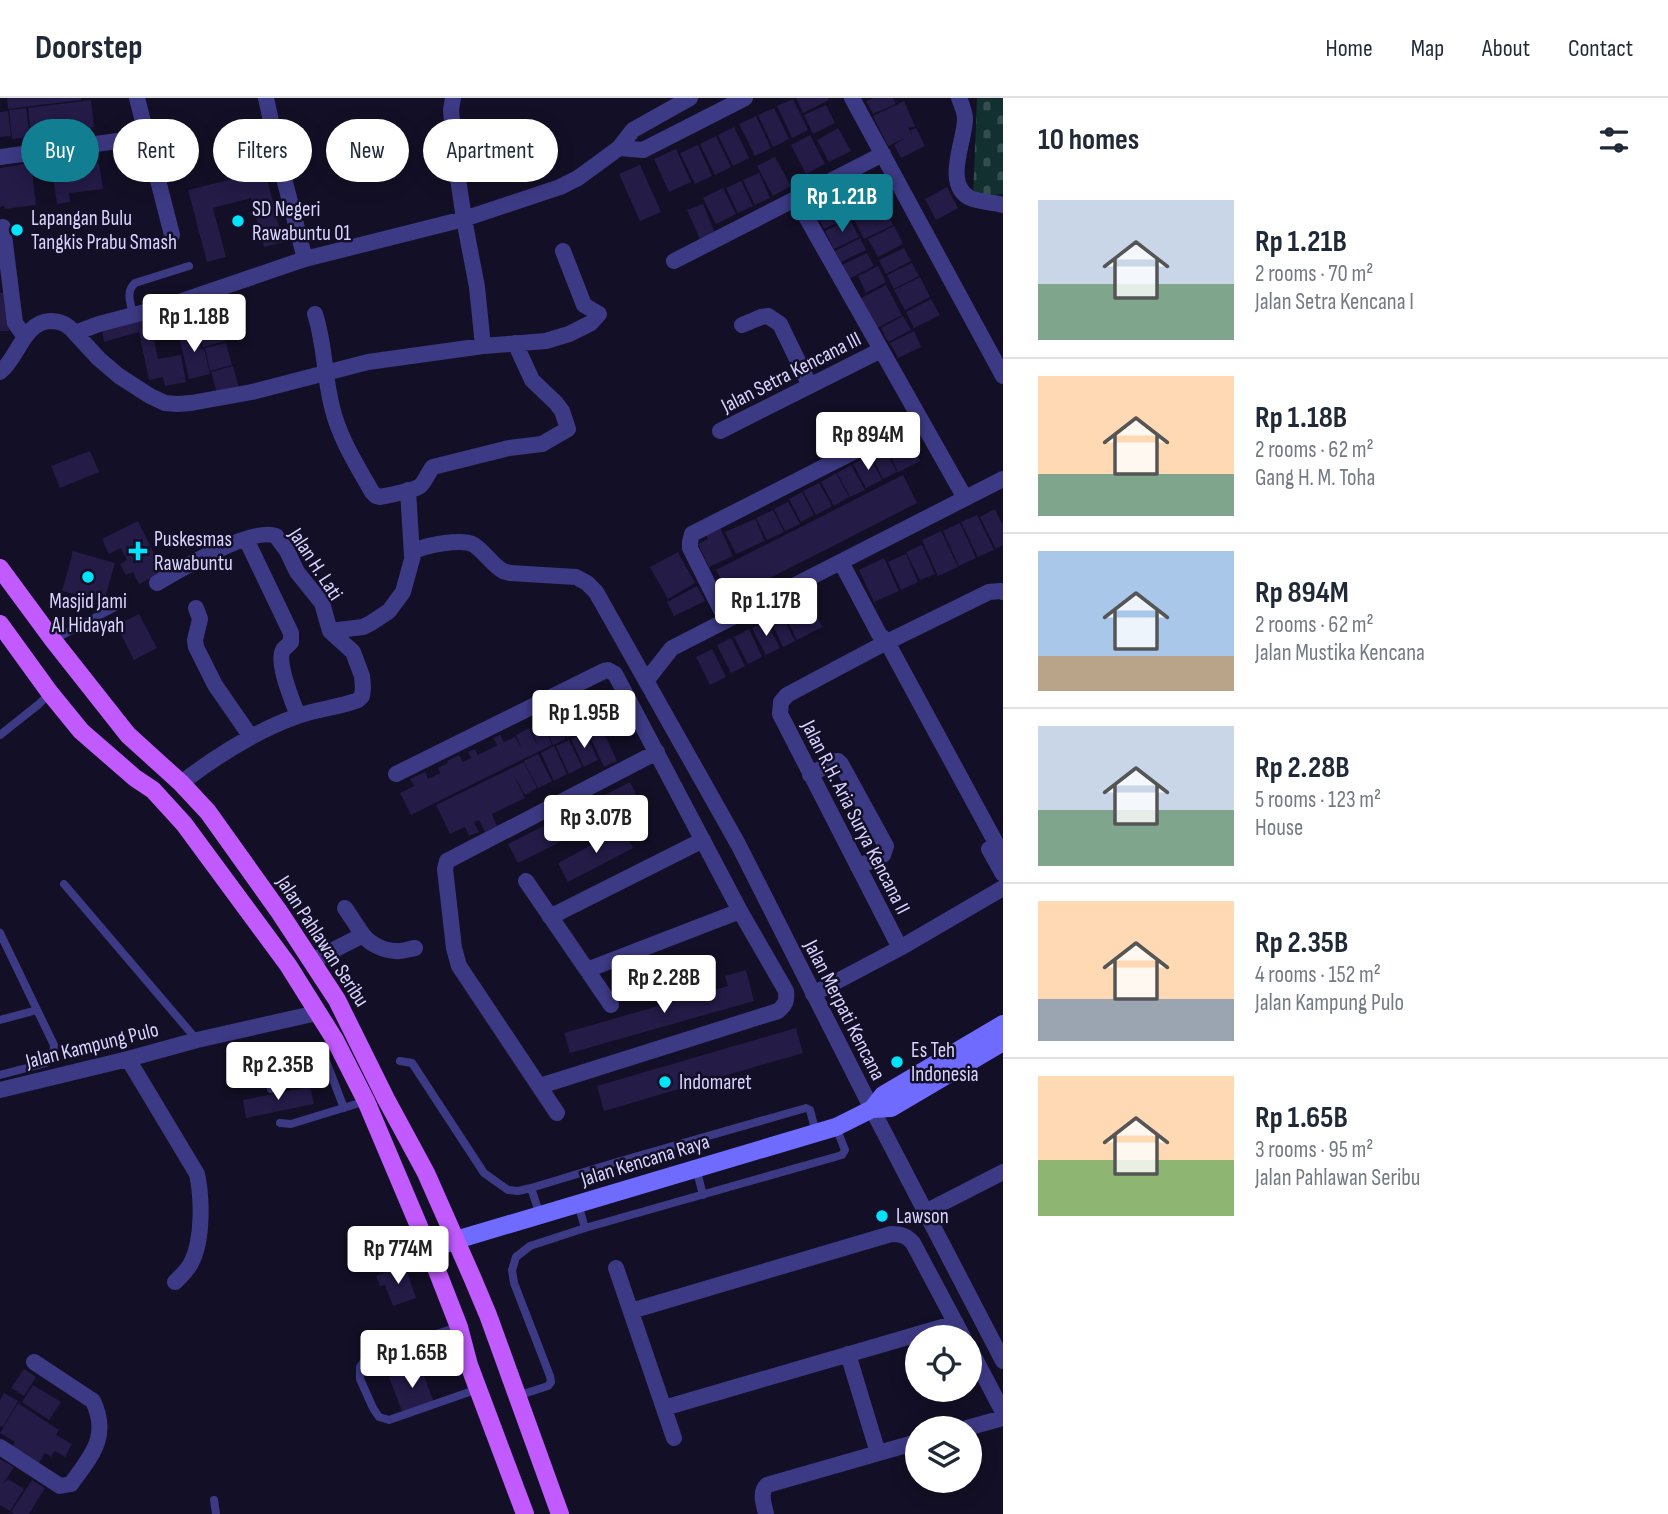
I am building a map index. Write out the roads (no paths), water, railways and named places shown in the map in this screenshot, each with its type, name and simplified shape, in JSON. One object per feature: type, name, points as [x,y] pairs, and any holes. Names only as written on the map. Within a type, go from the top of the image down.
[{"type":"main road","name":"Jalan Pahlawan Seribu","points":[[0,568],[128,736],[181,783],[208,812],[281,913],[337,1000],[426,1173],[456,1240],[488,1315],[560,1514]]},
{"type":"main road","name":"Jalan Pahlawan Seribu","points":[[0,624],[81,731],[165,802],[288,965],[317,1013],[328,1044],[366,1101],[429,1250],[459,1327],[468,1365],[525,1514]]},
{"type":"main road","points":[[209,857],[222,857],[231,845]]},
{"type":"street","points":[[137,98],[142,119]]},
{"type":"street","points":[[265,98],[305,259]]},
{"type":"street","points":[[453,98],[456,165],[477,287],[483,346]]},
{"type":"street","points":[[75,334],[305,259],[464,219],[561,187],[619,148],[633,130],[690,98]]},
{"type":"street","points":[[619,148],[643,150],[745,98]]},
{"type":"street","points":[[852,98],[1003,376]]},
{"type":"street","points":[[959,98],[965,120],[956,170],[960,187],[971,198],[1003,205]]},
{"type":"street","points":[[0,157],[113,142]]},
{"type":"street","points":[[674,261],[883,154]]},
{"type":"street","points":[[158,182],[172,236]]},
{"type":"street","points":[[796,200],[965,498]]},
{"type":"street","points":[[3,227],[15,323],[25,337]]},
{"type":"street","points":[[0,372],[8,366],[25,337],[37,324],[52,321],[68,326],[119,376],[165,403],[191,403],[252,392],[368,362],[483,346],[546,341],[591,323],[598,314],[584,305],[563,251]]},
{"type":"street","points":[[315,314],[332,408],[346,445],[372,492],[380,497],[422,485],[431,468],[509,448],[542,444],[568,429],[562,411],[532,380],[515,344]]},
{"type":"street","points":[[742,325],[768,316],[780,324],[810,386]]},
{"type":"street","name":"Jalan Setra Kencana III","points":[[720,431],[881,350]]},
{"type":"street","points":[[726,620],[690,548],[692,534],[920,418]]},
{"type":"street","points":[[646,681],[672,648],[1003,479]]},
{"type":"street","points":[[330,631],[371,623],[389,611],[403,592],[412,556],[408,489]]},
{"type":"street","name":"Jalan H. Lati","points":[[157,583],[188,564],[246,539],[265,534],[276,536],[297,572],[322,603],[330,631],[353,653],[362,676],[362,696],[358,700],[273,725],[181,783]]},
{"type":"street","points":[[246,539],[291,633],[291,642],[282,655],[282,667],[298,716]]},
{"type":"street","name":"Jalan Merpati Kencana","points":[[412,556],[423,547],[467,543],[474,545],[503,571],[576,577],[596,592],[738,844],[1001,1357]]},
{"type":"street","points":[[841,562],[1003,874]]},
{"type":"street","points":[[882,641],[989,592],[1003,593]]},
{"type":"street","points":[[196,608],[200,619],[196,648],[215,685],[251,737]]},
{"type":"street","points":[[882,641],[1003,856]]},
{"type":"street","name":"Jalan R.H. Aria Surya Kencana II","points":[[882,641],[787,695],[781,702],[780,714],[900,948]]},
{"type":"street","points":[[396,774],[608,670],[615,674],[740,911],[786,991],[785,1005],[778,1011],[540,1086]]},
{"type":"street","points":[[557,1113],[459,966],[454,948],[446,865],[451,859],[657,752]]},
{"type":"street","points":[[810,775],[838,761],[886,846],[883,855],[858,867]]},
{"type":"street","points":[[550,917],[703,840]]},
{"type":"street","points":[[738,844],[733,853],[738,866],[743,875],[757,881]]},
{"type":"street","points":[[722,874],[738,866]]},
{"type":"street","points":[[526,881],[611,1006]]},
{"type":"street","points":[[813,994],[900,948],[1003,888]]},
{"type":"street","points":[[345,908],[368,942],[396,951],[415,948]]},
{"type":"street","points":[[587,970],[740,911]]},
{"type":"street","points":[[312,961],[363,935]]},
{"type":"street","name":"Jalan Kampung Pulo","points":[[0,1090],[317,1013]]},
{"type":"street","name":"Jalan Kencana Raya","points":[[872,1109],[883,1095],[1003,1024]]},
{"type":"street","name":"Jalan Kencana Raya","points":[[429,1250],[836,1127],[872,1109],[891,1108],[1003,1042]]},
{"type":"street","points":[[128,1059],[197,1174],[200,1220],[197,1244],[192,1261],[175,1282]]},
{"type":"street","points":[[925,1212],[1003,1172]]},
{"type":"street","points":[[631,1311],[891,1234],[900,1234],[913,1243],[956,1325]]},
{"type":"street","points":[[616,1268],[674,1437]]},
{"type":"street","points":[[664,1408],[848,1354],[905,1342]]},
{"type":"street","points":[[848,1354],[878,1453]]},
{"type":"street","points":[[982,1364],[1001,1357]]},
{"type":"street","points":[[0,1447],[60,1486],[71,1484],[95,1451],[100,1428],[93,1401],[34,1362]]},
{"type":"street","points":[[982,1373],[1003,1412]]},
{"type":"street","points":[[982,1424],[1003,1418]]},
{"type":"street","points":[[766,1514],[762,1491],[767,1485],[905,1445]]},
{"type":"lane","points":[[133,315],[129,292],[132,285],[189,265]]},
{"type":"lane","points":[[53,640],[119,605]]},
{"type":"lane","points":[[0,735],[50,693]]},
{"type":"lane","points":[[64,884],[197,1040]]},
{"type":"lane","points":[[0,933],[54,1045],[53,1056],[46,1063],[0,1075]]},
{"type":"lane","points":[[0,959],[11,956]]},
{"type":"lane","points":[[0,1020],[37,1010]]},
{"type":"lane","points":[[271,1089],[275,1077],[328,1044],[344,1108]]},
{"type":"lane","points":[[400,1061],[412,1063],[484,1173],[508,1190],[531,1188],[807,1108],[810,1110],[816,1133]]},
{"type":"lane","points":[[280,1123],[291,1124],[366,1101]]},
{"type":"lane","points":[[517,1396],[548,1386],[551,1382],[514,1283],[512,1270],[516,1257],[530,1246],[585,1228],[842,1155],[845,1150],[836,1127]]},
{"type":"lane","points":[[696,1168],[703,1195]]},
{"type":"lane","points":[[531,1188],[540,1215]]},
{"type":"lane","points":[[578,1204],[585,1228]]},
{"type":"lane","points":[[459,1327],[381,1352],[364,1361],[360,1367],[360,1379],[379,1417],[388,1420],[478,1390]]},
{"type":"lane","points":[[214,1500],[216,1514]]},
{"type":"place","name":"SD Negeri Rawabuntu 01","points":[[238,221]]},
{"type":"place","name":"Lapangan Bulu Tangkis Prabu Smash","points":[[17,230]]},
{"type":"place","name":"Puskesmas Rawabuntu","points":[[138,551]]},
{"type":"place","name":"Masjid Jami Al Hidayah","points":[[88,577]]},
{"type":"place","name":"Es Teh Indonesia","points":[[897,1062]]},
{"type":"place","name":"Indomaret","points":[[665,1082]]},
{"type":"place","name":"Lawson","points":[[882,1216]]}]
